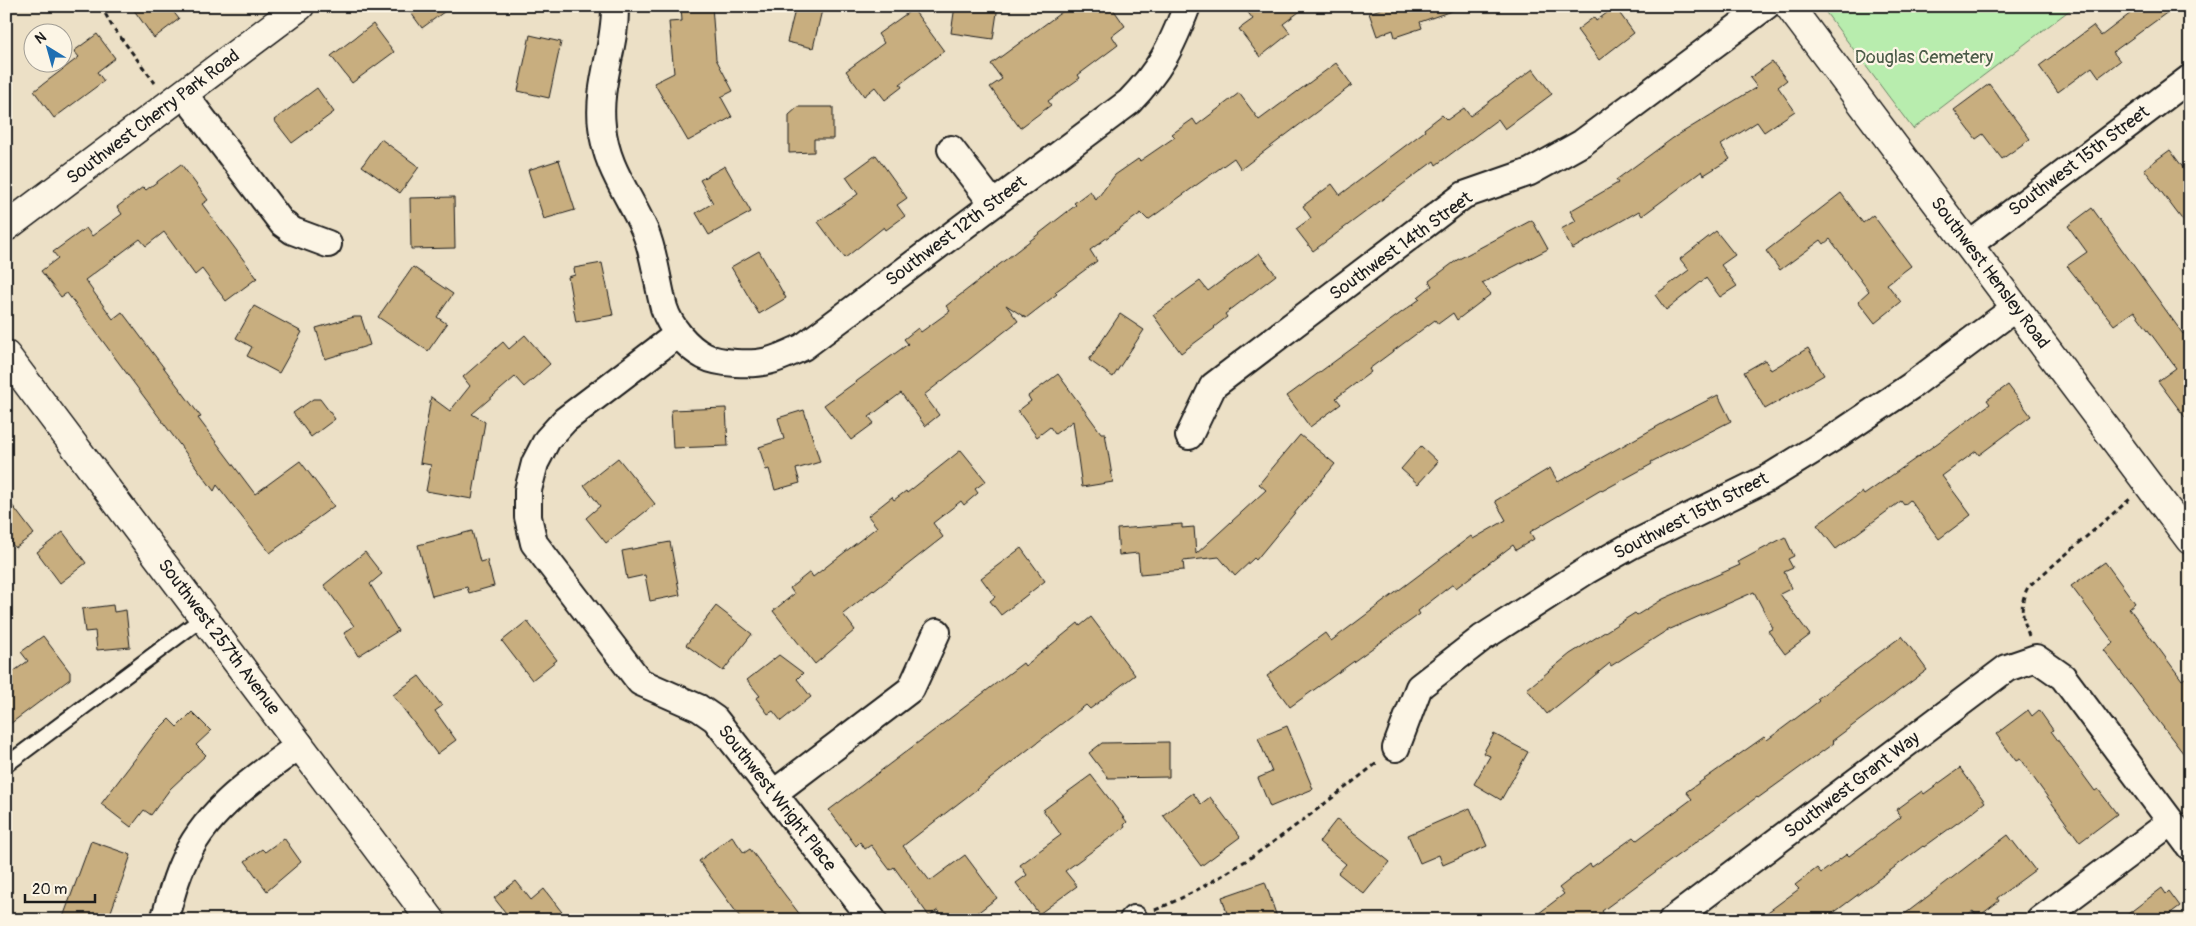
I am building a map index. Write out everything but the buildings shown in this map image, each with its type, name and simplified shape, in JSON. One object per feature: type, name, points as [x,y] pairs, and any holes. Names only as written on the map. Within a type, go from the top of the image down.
[{"type":"street","name":"Southwest Cherry Park Road","points":[[6,227],[300,6]]},
{"type":"street","name":"Southwest 12th Street","points":[[615,6],[613,38],[601,92],[601,125],[605,149],[615,175],[644,230],[651,248],[664,310],[678,334],[705,357],[737,364],[767,362],[803,347],[1129,102],[1152,79],[1173,44],[1187,6]]},
{"type":"street","name":"Southwest 14th Street","points":[[1190,436],[1213,386],[1464,195],[1530,172],[1582,143],[1766,6]]},
{"type":"street","name":"Southwest Hensley Road","points":[[1789,6],[2190,540]]},
{"type":"street","name":"Southwest 15th Street","points":[[1969,244],[2188,82]]},
{"type":"street","points":[[177,99],[282,223],[294,231],[328,244]]},
{"type":"street","points":[[951,149],[993,204]]},
{"type":"street","name":"Southwest 15th Street","points":[[1396,748],[1419,687],[1482,638],[1586,571],[1632,545],[1768,478],[1838,435],[1912,386],[2015,308]]},
{"type":"street","name":"Southwest Wright Place","points":[[678,334],[565,420],[547,440],[535,464],[528,490],[528,517],[534,543],[632,674],[643,684],[698,708],[715,719],[873,920]]},
{"type":"street","name":"Southwest 257th Avenue","points":[[6,355],[431,920]]},
{"type":"street","points":[[774,793],[911,689],[937,632]]},
{"type":"street","points":[[2036,658],[2063,677],[2190,847]]},
{"type":"street","name":"Southwest Grant Way","points":[[1672,920],[2007,668],[2036,658]]},
{"type":"street","points":[[164,920],[182,864],[210,819],[248,784],[300,745]]},
{"type":"street","points":[[2040,920],[2171,822]]},
{"type":"lane","points":[[6,765],[204,617]]},
{"type":"path","points":[[101,6],[112,26],[177,99]]},
{"type":"path","points":[[2036,658],[2024,617],[2022,598],[2028,587],[2147,484]]},
{"type":"path","points":[[1134,919],[1180,899],[1269,846],[1396,748]]},
{"type":"green space","name":"Douglas Cemetery","points":[[1821,6],[2075,6],[1913,129]]}]
